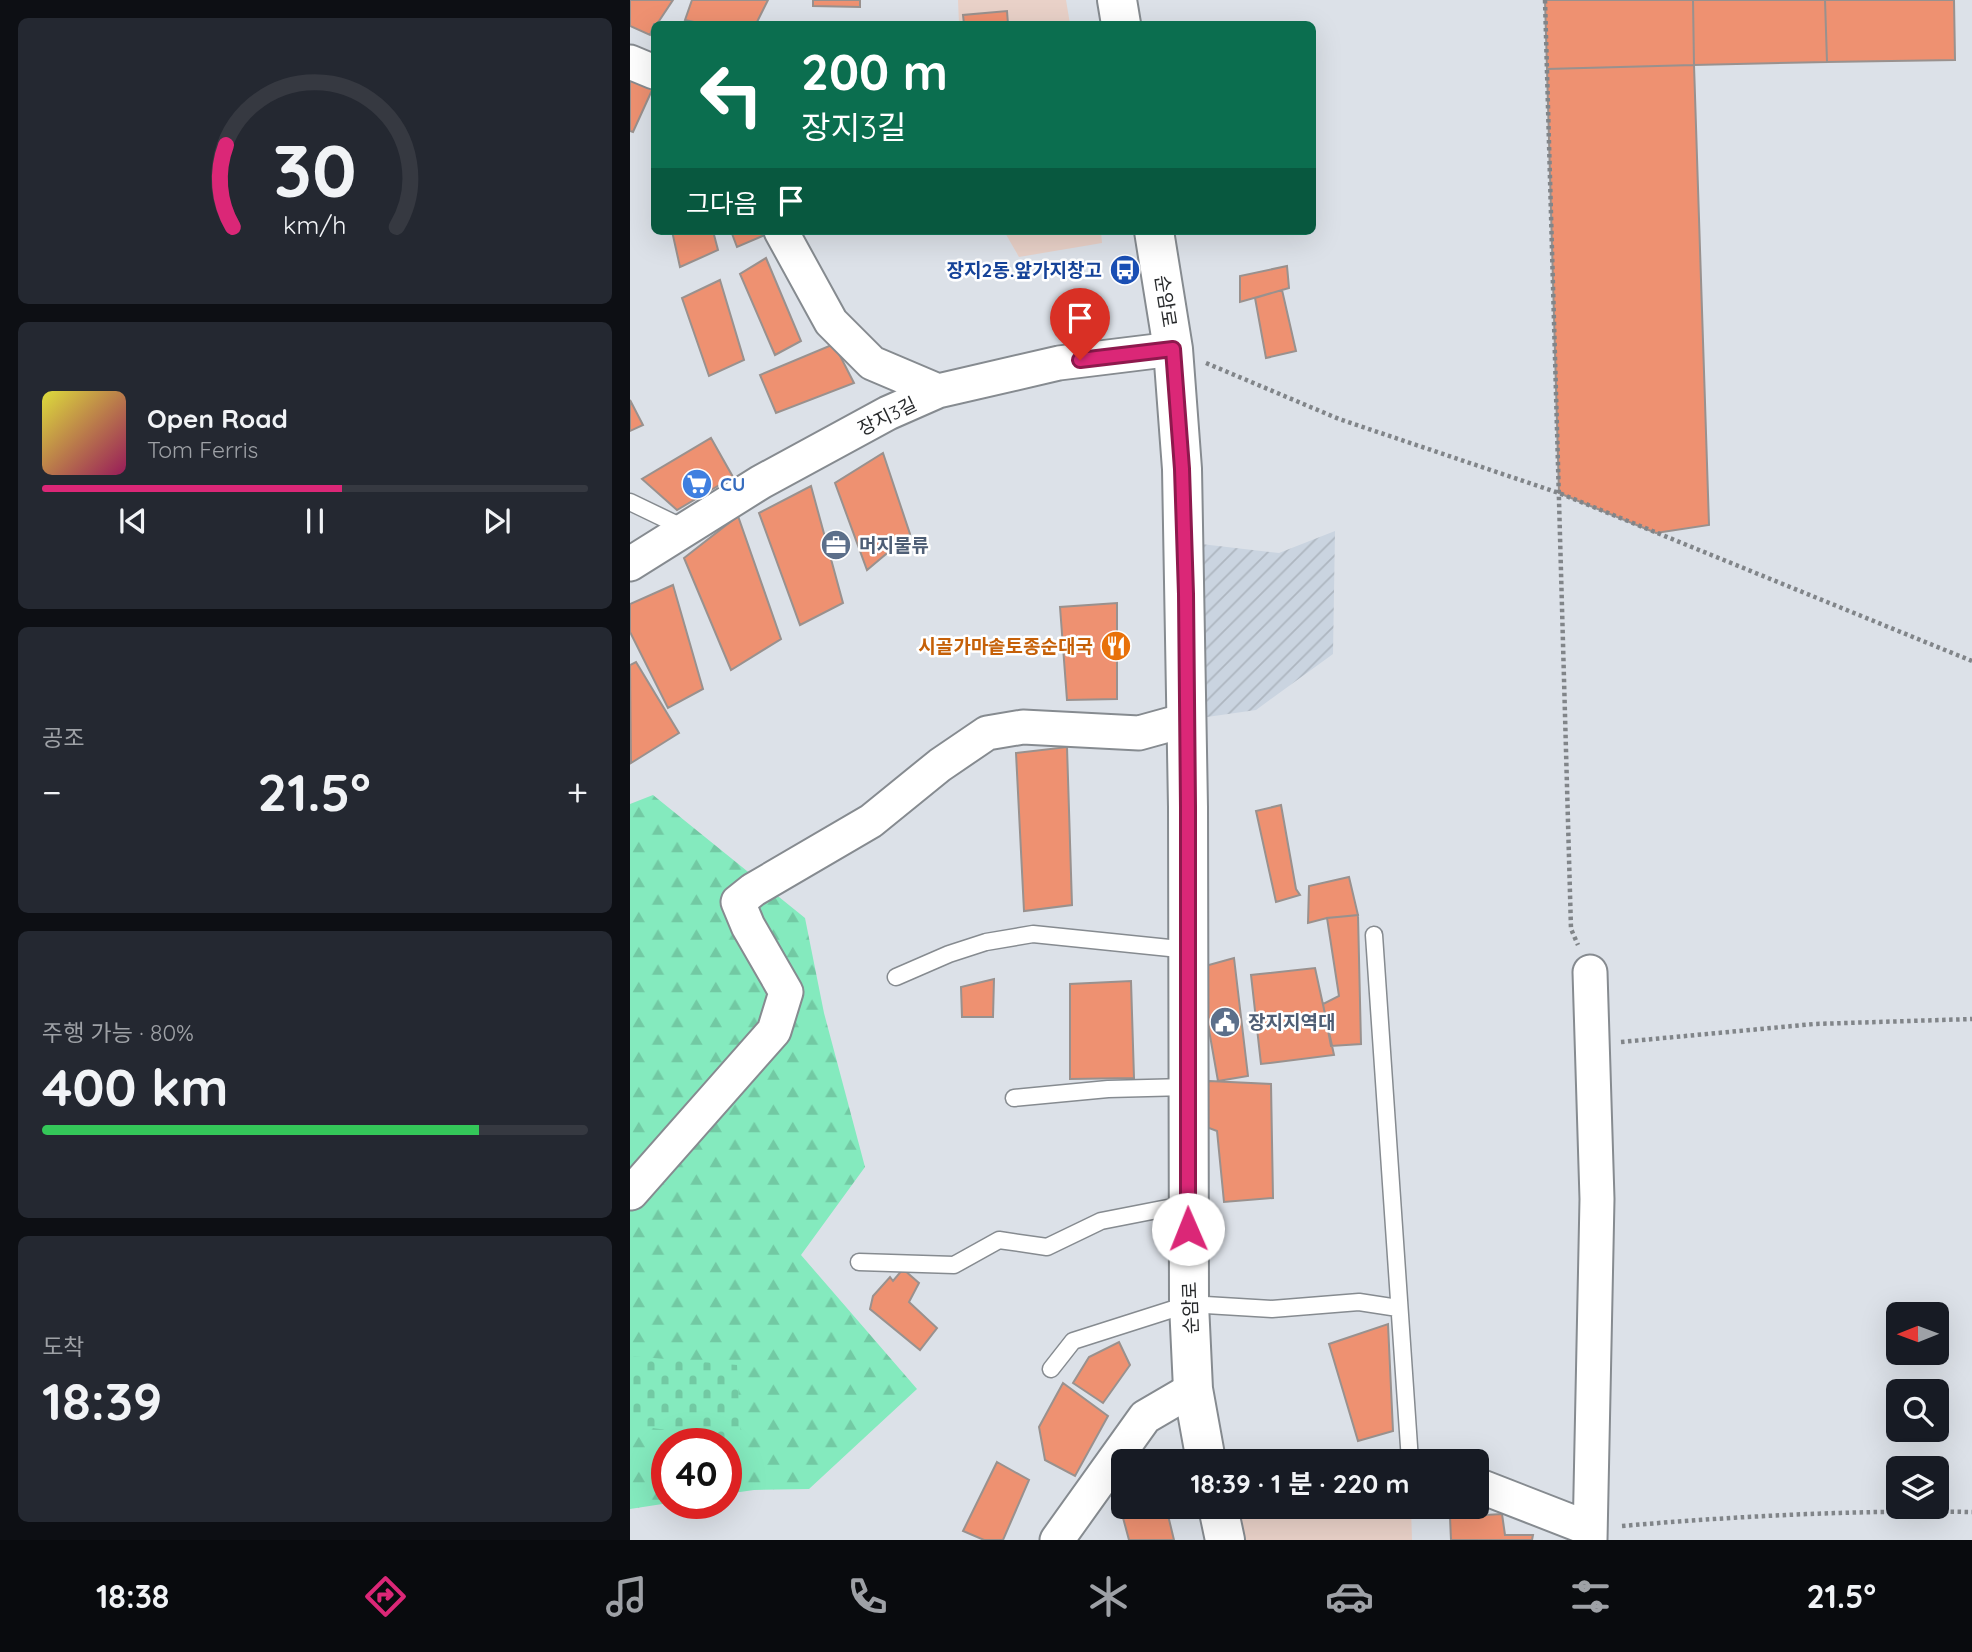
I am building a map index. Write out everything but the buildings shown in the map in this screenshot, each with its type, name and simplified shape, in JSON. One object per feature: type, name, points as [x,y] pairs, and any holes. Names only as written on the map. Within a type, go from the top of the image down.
[{"type":"street","points":[[1117,0],[1120,21]]},
{"type":"street","points":[[630,62],[651,71]]},
{"type":"street","points":[[783,235],[831,322],[872,363],[938,391]]},
{"type":"street","name":"순암로","points":[[1155,235],[1173,349],[1182,469],[1189,950],[1189,1304],[1194,1389],[1204,1449]]},
{"type":"street","name":"장지3길","points":[[630,564],[761,482],[888,414],[938,391],[1059,363],[1173,349]]},
{"type":"street","points":[[631,1194],[774,1031],[786,992],[748,926],[738,902],[753,890],[871,821],[940,765],[987,733],[1023,727],[1139,733],[1186,720]]},
{"type":"street","points":[[1489,1490],[1590,1534],[1597,1199],[1590,972]]},
{"type":"street","points":[[1057,1540],[1145,1417],[1194,1389]]},
{"type":"street","points":[[1220,1519],[1225,1540]]},
{"type":"lane","points":[[630,502],[684,528]]},
{"type":"lane","points":[[896,977],[949,954],[986,942],[1033,934],[1189,950]]},
{"type":"lane","points":[[1374,935],[1409,1449]]},
{"type":"lane","points":[[1014,1098],[1108,1089],[1187,1087]]},
{"type":"lane","points":[[859,1262],[954,1265],[999,1240],[1047,1247],[1101,1221],[1188,1204]]},
{"type":"lane","points":[[1051,1369],[1073,1340],[1189,1304],[1272,1309],[1359,1301],[1398,1308]]},
{"type":"path","points":[[1545,0],[1571,929],[1590,972]]},
{"type":"path","points":[[1173,349],[1339,419],[1559,493],[1972,662]]},
{"type":"path","points":[[1592,1044],[1814,1024],[1972,1019]]},
{"type":"path","points":[[1590,1534],[1738,1516],[1881,1510],[1972,1512]]},
{"type":"shaded area","points":[[958,0],[1066,0],[1070,21],[959,21]]},
{"type":"shaded area","points":[[1006,235],[1101,235],[1102,243],[1019,257]]},
{"type":"shaded area","points":[[1335,531],[1333,654],[1256,710],[1186,720],[1184,542],[1279,553]]},
{"type":"shaded area","points":[[1221,1519],[1411,1519],[1412,1540],[1225,1540]]},
{"type":"green space","points":[[653,795],[805,918],[824,1013],[865,1167],[801,1255],[917,1389],[809,1489],[742,1492],[742,1428],[651,1428],[651,1506],[630,1509],[630,804]]},
{"type":"green space","points":[[630,1356],[737,1365],[740,1428],[652,1428],[630,1425]]},
{"type":"place","name":"장지2동.앞가지창고","points":[[1125,270]]},
{"type":"place","name":"CU","points":[[697,484]]},
{"type":"place","name":"머지물류","points":[[836,545]]},
{"type":"place","name":"시골가마솥토종순대국","points":[[1116,646]]},
{"type":"place","name":"장지지역대","points":[[1225,1022]]},
{"type":"route","points":[[1080,360],[1173,349],[1182,469],[1186,594],[1188,1229]]}]
